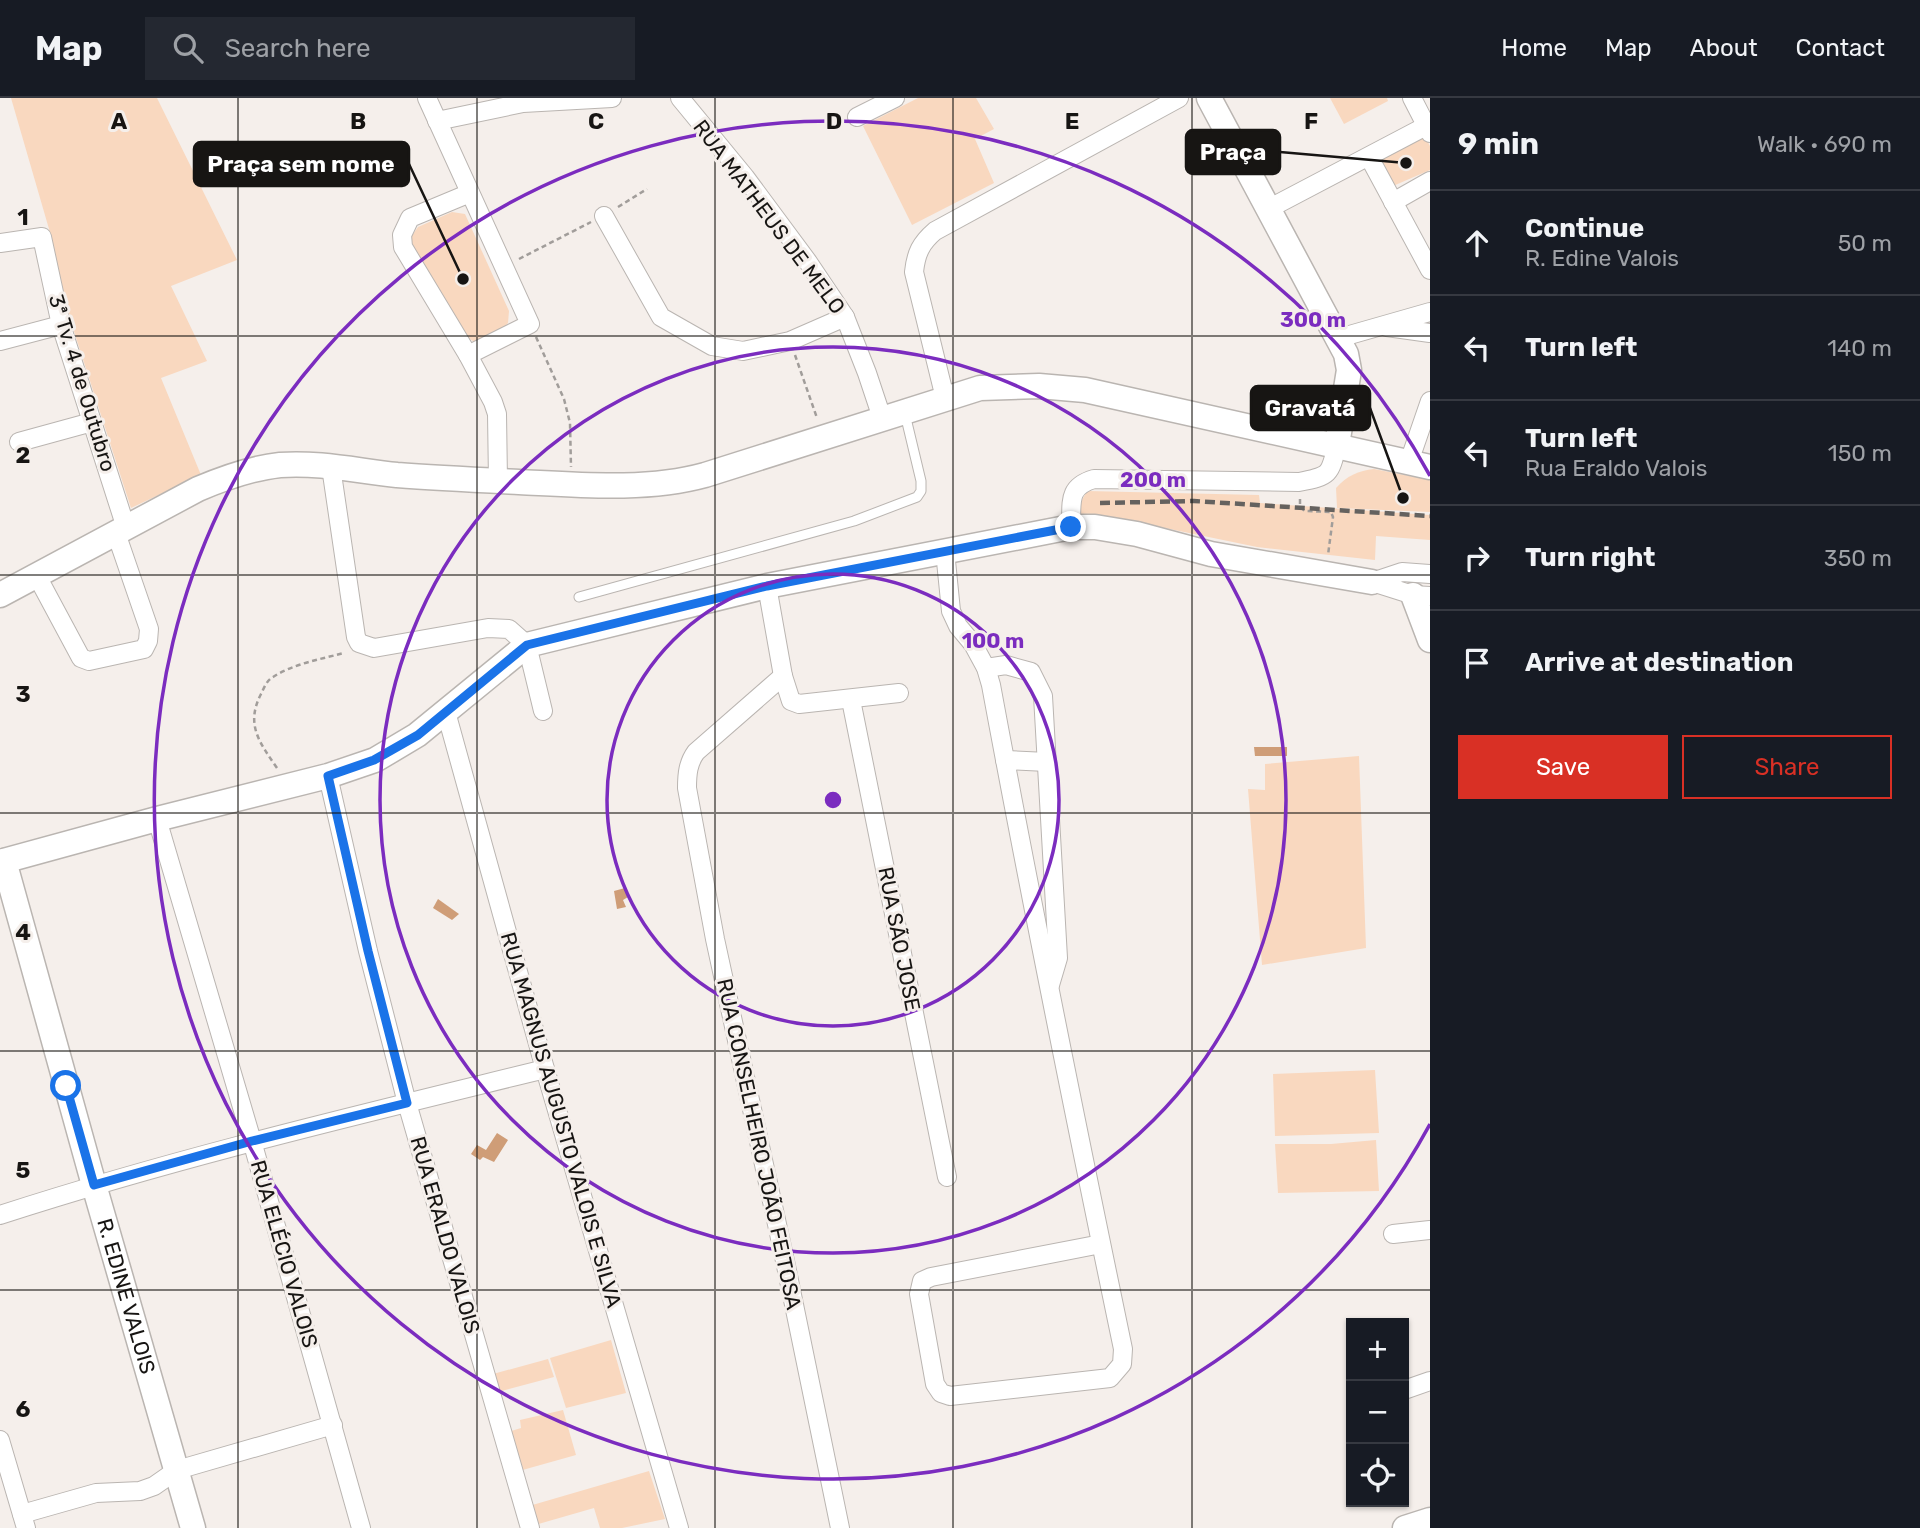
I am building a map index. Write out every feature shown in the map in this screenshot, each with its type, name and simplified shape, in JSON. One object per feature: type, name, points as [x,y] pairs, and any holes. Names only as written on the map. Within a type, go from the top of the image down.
[{"type":"street","points":[[427,98],[530,324],[468,355]]},
{"type":"street","points":[[437,121],[523,103],[612,98]]},
{"type":"street","name":"RUA MATHEUS DE MELO","points":[[680,98],[745,177],[845,317],[867,373],[893,415]]},
{"type":"street","points":[[857,117],[895,98]]},
{"type":"street","points":[[945,398],[914,272],[915,259],[922,242],[935,231],[1179,98]]},
{"type":"street","points":[[1071,527],[1073,491],[1080,483],[1094,479],[1300,482],[1323,477],[1331,470],[1349,370],[1346,354],[1209,98]]},
{"type":"street","points":[[1270,208],[1428,130],[1412,98]]},
{"type":"street","points":[[1369,157],[1430,270]]},
{"type":"street","points":[[1393,202],[1430,181]]},
{"type":"street","points":[[470,193],[410,218],[402,235],[403,247],[493,402],[497,414],[498,481]]},
{"type":"street","points":[[604,216],[661,317],[712,346],[743,351],[790,341],[845,317]]},
{"type":"street","name":"3ª Tv. 4 de Outubro","points":[[0,243],[42,237],[61,325],[92,422],[149,629],[145,649],[89,661],[81,658],[37,576]]},
{"type":"street","points":[[1339,338],[1430,312]]},
{"type":"street","points":[[0,341],[61,325]]},
{"type":"street","points":[[1381,326],[1430,333]]},
{"type":"street","points":[[0,595],[198,489],[239,474],[283,465],[498,481],[653,483],[691,479],[980,388],[1039,386],[1085,390],[1419,464],[1430,401]]},
{"type":"street","points":[[19,442],[92,422]]},
{"type":"street","points":[[331,467],[356,637],[369,648],[499,627],[509,629],[527,645],[543,711]]},
{"type":"street","points":[[2,862],[328,776],[374,760],[418,735],[527,645],[767,586],[1071,527],[1095,527],[1137,534],[1211,554],[1325,572],[1421,596]]},
{"type":"street","points":[[945,551],[951,611],[986,668],[991,685],[1049,990],[1123,1349],[1122,1364],[1110,1378],[950,1396],[941,1393],[935,1384],[919,1294],[922,1281],[1101,1244]]},
{"type":"street","points":[[1372,582],[1402,572],[1430,574]]},
{"type":"street","points":[[1402,572],[1421,596],[1430,640]]},
{"type":"street","points":[[767,586],[783,676],[791,701],[799,704],[899,693]]},
{"type":"street","points":[[986,668],[1006,665],[1031,672],[1043,696],[1058,958],[1049,990]]},
{"type":"street","name":"RUA CONSELHEIRO JOÃO FEITOSA","points":[[783,676],[696,752],[687,773],[687,788],[715,940],[840,1528]]},
{"type":"street","name":"RUA SÃO JOSE","points":[[852,700],[947,1177]]},
{"type":"street","name":"RUA MAGNUS AUGUSTO VALOIS E SILVA","points":[[446,712],[545,1069],[678,1528]]},
{"type":"street","points":[[1005,760],[1047,762]]},
{"type":"street","name":"RUA ERALDO VALOIS","points":[[328,776],[368,951],[407,1103],[530,1528]]},
{"type":"street","name":"RUA ELÉCIO VALOIS","points":[[157,819],[252,1141],[361,1528]]},
{"type":"street","name":"R. EDINE VALOIS","points":[[2,862],[193,1528]]},
{"type":"street","points":[[0,1215],[94,1185],[252,1141],[545,1069]]},
{"type":"street","points":[[1393,1234],[1430,1230]]},
{"type":"street","points":[[1409,1388],[1430,1381]]},
{"type":"street","points":[[0,1440],[24,1521],[96,1493],[141,1491],[154,1486],[177,1470],[333,1425]]},
{"type":"street","points":[[1405,1528],[1430,1520]]},
{"type":"lane","points":[[579,597],[854,522],[917,497],[921,491],[921,481],[893,415]]},
{"type":"path","points":[[504,267],[604,216],[647,188]]},
{"type":"path","points":[[530,324],[564,399],[570,423],[571,484]]},
{"type":"path","points":[[790,341],[824,437]]},
{"type":"path","points":[[1300,482],[1300,507],[1305,511],[1331,512],[1333,517],[1325,572]]},
{"type":"path","points":[[290,786],[262,746],[254,729],[257,702],[270,678],[288,669],[369,648]]},
{"type":"shaded area","points":[[11,98],[157,98],[237,260],[171,286],[207,361],[161,378],[201,475],[131,508],[60,288],[49,229]]},
{"type":"shaded area","points":[[918,98],[976,98],[994,129],[975,139],[994,183],[912,225],[863,126]]},
{"type":"shaded area","points":[[1330,98],[1387,98],[1388,101],[1344,124]]},
{"type":"shaded area","points":[[1423,133],[1430,146],[1430,170],[1393,186],[1378,157]]},
{"type":"shaded area","points":[[452,212],[465,214],[509,311],[508,323],[497,335],[481,343],[461,333],[411,245],[411,237],[418,227]]},
{"type":"shaded area","points":[[1374,469],[1430,480],[1430,512],[1337,508],[1336,488],[1354,474]]},
{"type":"shaded area","points":[[1087,491],[1259,495],[1260,503],[1430,515],[1430,540],[1376,536],[1375,560],[1257,547],[1126,520],[1079,518],[1078,507]]},
{"type":"shaded area","points":[[1254,747],[1287,747],[1287,756],[1255,756]]},
{"type":"shaded area","points":[[1359,756],[1366,948],[1262,965],[1248,789],[1265,790],[1265,764]]},
{"type":"shaded area","points":[[625,888],[628,897],[623,900],[626,907],[617,909],[614,891]]},
{"type":"shaded area","points":[[438,899],[459,914],[452,920],[433,908]]},
{"type":"shaded area","points":[[1375,1070],[1379,1133],[1275,1136],[1273,1074]]},
{"type":"shaded area","points":[[497,1133],[508,1140],[494,1162],[483,1157],[480,1160],[471,1154],[477,1145],[486,1150]]},
{"type":"shaded area","points":[[1376,1140],[1379,1191],[1278,1193],[1275,1144],[1331,1144]]},
{"type":"shaded area","points":[[611,1340],[626,1393],[566,1408],[550,1358]]},
{"type":"shaded area","points":[[548,1359],[554,1377],[498,1392],[493,1374]]},
{"type":"shaded area","points":[[563,1410],[576,1455],[519,1471],[508,1432],[521,1428],[520,1420]]},
{"type":"shaded area","points":[[649,1471],[665,1519],[622,1528],[600,1528],[594,1508],[535,1525],[529,1506]]},
{"type":"railway","points":[[1100,503],[1194,501],[1430,516]]},
{"type":"place","name":"Praça","points":[[1406,163]]},
{"type":"place","name":"Praça sem nome","points":[[463,279]]},
{"type":"place","name":"Gravatá","points":[[1403,498]]},
{"type":"route","points":[[66,1086],[94,1185],[252,1141],[407,1103],[368,951],[328,776],[374,760],[418,735],[527,645],[767,586],[1071,527]]}]
